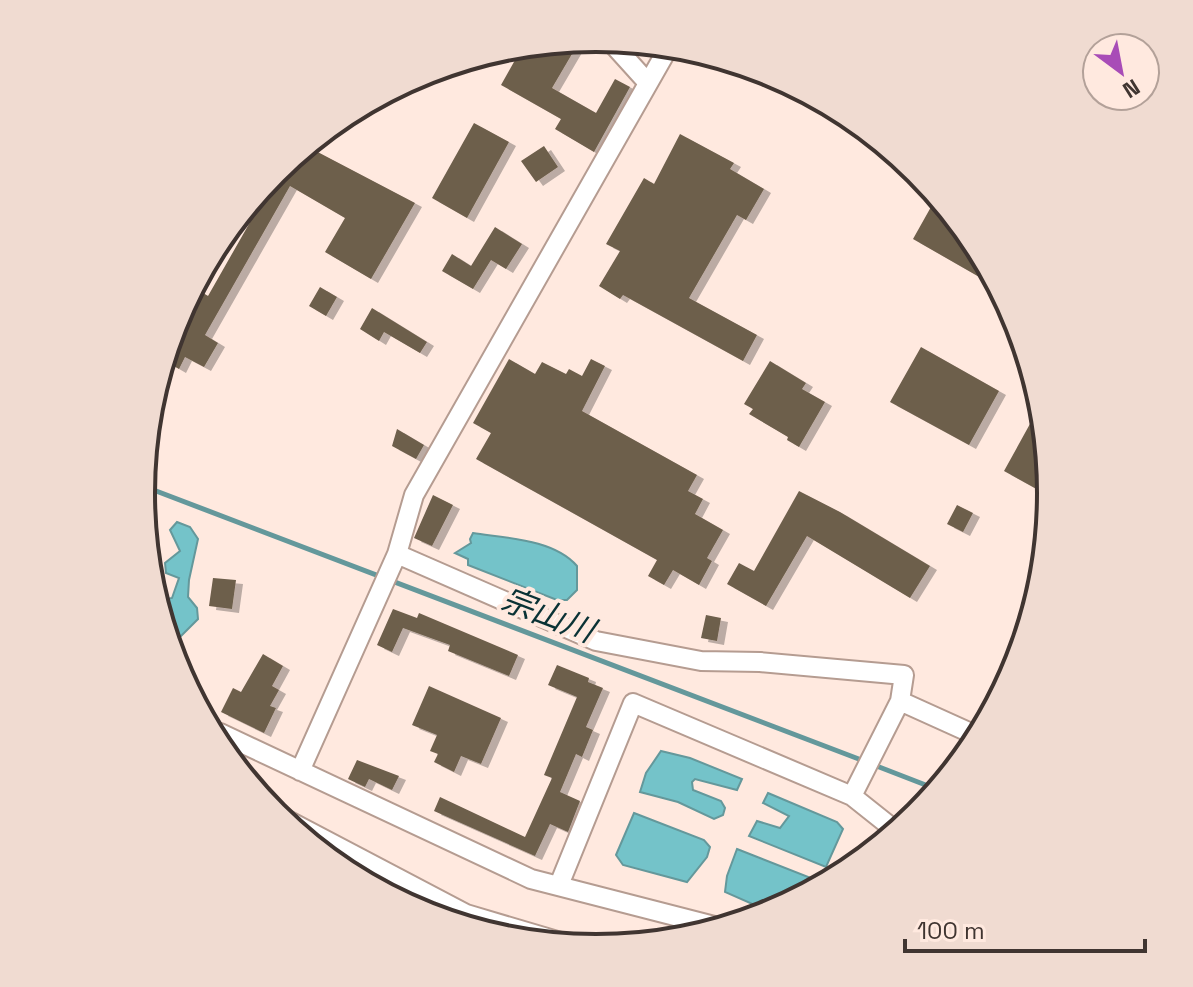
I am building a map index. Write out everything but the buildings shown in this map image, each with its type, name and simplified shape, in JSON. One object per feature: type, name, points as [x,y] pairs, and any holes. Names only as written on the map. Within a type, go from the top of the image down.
[{"type":"street","points":[[621,53],[648,83]]},
{"type":"street","points":[[300,771],[390,570],[414,495],[663,57]]},
{"type":"street","points":[[390,570],[596,641],[701,661],[760,662],[904,675],[900,701],[852,796]]},
{"type":"street","points":[[900,701],[968,732]]},
{"type":"street","points":[[559,885],[633,703],[852,796],[888,825]]},
{"type":"street","points":[[228,737],[531,879],[701,923]]},
{"type":"street","points":[[325,841],[466,914],[510,927]]},
{"type":"water","points":[[177,522],[190,527],[198,539],[188,597],[197,608],[198,619],[179,638],[168,599],[172,598],[179,578],[166,573],[165,563],[180,551],[170,530]]},
{"type":"water","points":[[473,533],[528,541],[556,550],[577,566],[577,590],[567,600],[557,600],[468,565],[468,559],[455,553],[471,543]]},
{"type":"water","points":[[661,751],[690,758],[742,779],[737,790],[695,779],[692,782],[693,790],[721,801],[725,808],[723,815],[714,819],[678,802],[640,792],[646,773]]},
{"type":"water","points":[[768,793],[837,822],[843,829],[826,867],[749,836],[757,821],[780,828],[789,816],[763,803]]},
{"type":"water","points":[[634,813],[704,840],[710,847],[707,857],[687,882],[623,865],[616,855]]},
{"type":"water","points":[[737,849],[812,879],[755,905],[725,892]]},
{"type":"waterway","name":"宗山川","points":[[155,491],[864,761]]},
{"type":"waterway","name":"宗山川","points":[[874,765],[927,786]]}]
